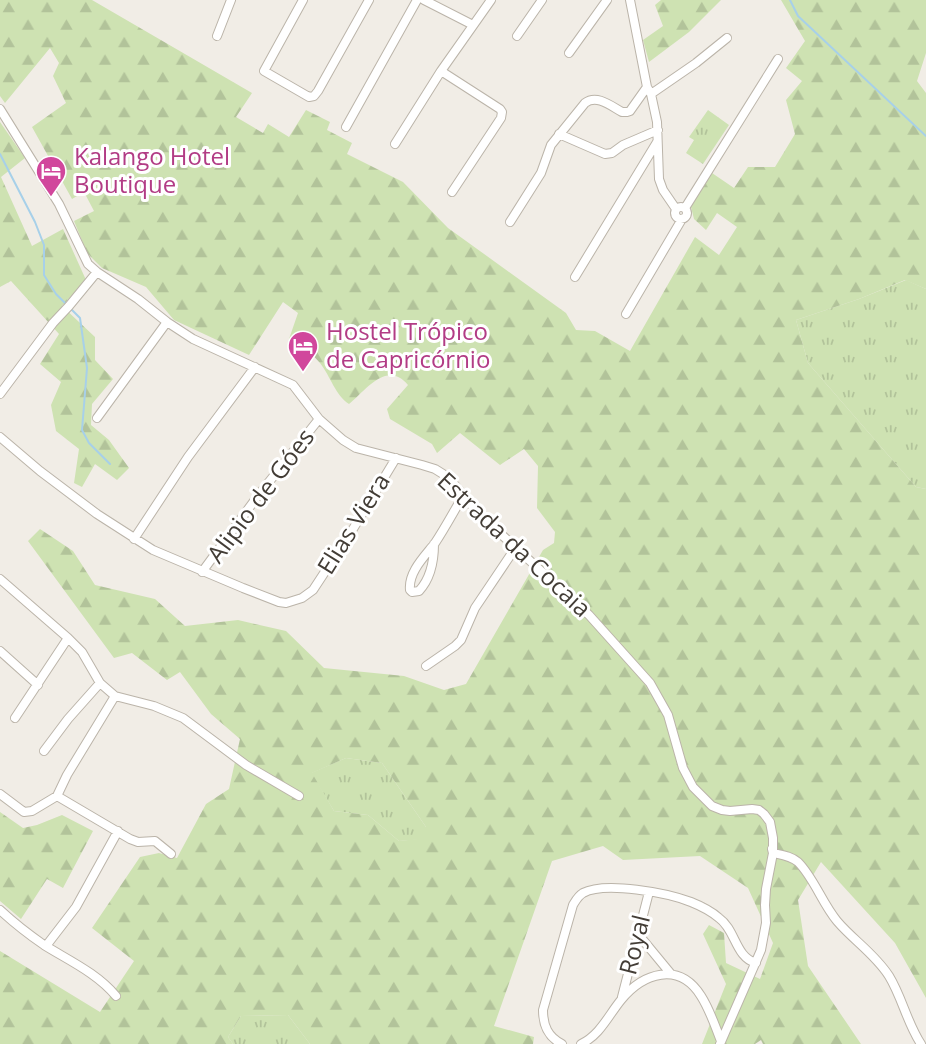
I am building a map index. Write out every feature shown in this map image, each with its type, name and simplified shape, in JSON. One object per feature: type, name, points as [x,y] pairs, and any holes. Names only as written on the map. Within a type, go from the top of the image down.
[{"type":"street","points":[[218,36],[231,0]]},
{"type":"street","points":[[303,0],[264,71],[309,97],[318,91],[369,0]]},
{"type":"street","points":[[346,127],[417,0]]},
{"type":"street","points":[[424,0],[473,25]]},
{"type":"street","points":[[395,144],[441,71],[491,0]]},
{"type":"street","points":[[517,36],[542,0]]},
{"type":"street","points":[[569,53],[607,0]]},
{"type":"street","points":[[630,0],[658,135],[660,179],[663,190],[680,208]]},
{"type":"street","points":[[510,222],[541,173],[551,145],[589,100],[596,99],[622,112],[630,111],[649,91],[695,63],[727,38]]},
{"type":"street","points":[[626,314],[682,219],[674,213],[680,208],[778,60]]},
{"type":"street","points":[[441,71],[499,109],[502,114],[452,192]]},
{"type":"street","name":"Estrada da Cocaia","points":[[0,108],[59,204],[88,264],[193,339],[293,385],[319,419],[356,448],[435,469],[453,483],[478,513],[589,615],[650,683],[668,715],[687,779],[705,801],[722,810],[752,809],[764,814],[770,822],[773,853],[765,905],[765,937],[721,1042]]},
{"type":"street","points":[[559,134],[605,154],[612,153],[632,141],[658,135]]},
{"type":"street","points":[[575,277],[658,135]]},
{"type":"street","points":[[0,394],[53,323],[97,272]]},
{"type":"street","points":[[97,418],[167,322]]},
{"type":"street","points":[[134,539],[188,457],[255,367]]},
{"type":"street","name":"Alipio de Góes","points":[[202,572],[257,496],[319,419]]},
{"type":"street","points":[[0,437],[40,471],[134,539],[202,572],[279,602],[293,601],[313,590],[396,458]]},
{"type":"street","points":[[434,544],[429,577],[419,591],[412,592],[411,579],[425,552],[434,544],[463,496]]},
{"type":"street","points":[[426,666],[461,640],[475,608],[516,547]]},
{"type":"street","points":[[0,579],[82,652],[100,683],[115,696],[154,706],[183,718],[246,765],[299,796]]},
{"type":"street","points":[[15,718],[68,638]]},
{"type":"street","points":[[0,651],[37,685]]},
{"type":"street","points":[[44,751],[100,683]]},
{"type":"street","points":[[0,794],[19,809],[29,812],[57,796],[115,696]]},
{"type":"street","points":[[57,796],[134,841],[155,841],[171,854]]},
{"type":"street","points":[[46,946],[76,907],[118,831]]},
{"type":"street","points":[[773,853],[788,856],[797,862],[836,920],[884,968],[921,1044]]},
{"type":"street","points":[[562,1044],[554,1040],[543,1021],[545,1003],[573,905],[582,893],[604,889],[631,889],[690,901],[722,919],[745,958],[756,963]]},
{"type":"street","name":"Royal","points":[[622,999],[649,892]]},
{"type":"street","points":[[0,910],[23,931],[91,974],[116,996]]},
{"type":"street","points":[[638,934],[671,974]]},
{"type":"street","points":[[581,1044],[590,1040],[622,999],[642,981],[671,974],[693,985],[702,997],[721,1042]]},
{"type":"green space","points":[[0,0],[92,0],[252,93],[236,117],[263,133],[268,124],[289,137],[306,110],[330,122],[327,130],[352,143],[347,154],[403,182],[448,228],[566,313],[576,330],[595,331],[630,351],[695,237],[719,255],[737,227],[717,213],[706,230],[694,219],[690,203],[712,173],[734,188],[748,167],[775,167],[795,134],[786,100],[802,81],[786,68],[805,41],[781,0],[926,0],[926,53],[917,81],[926,93],[926,289],[905,280],[796,320],[808,363],[916,487],[926,489],[926,998],[895,943],[821,862],[798,900],[808,966],[861,1044],[763,1044],[761,1040],[755,1044],[702,1044],[726,984],[703,934],[709,925],[724,933],[726,963],[760,979],[773,943],[748,888],[700,856],[623,860],[603,846],[552,861],[494,1026],[534,1037],[533,1044],[310,1044],[288,1015],[241,1016],[228,1037],[233,1044],[0,1044],[0,951],[100,1012],[134,961],[92,928],[140,857],[159,853],[177,858],[206,804],[229,789],[240,739],[211,714],[180,672],[167,680],[132,653],[114,658],[28,541],[40,529],[73,551],[95,585],[155,599],[185,626],[238,620],[286,631],[324,668],[404,676],[444,690],[466,684],[543,550],[554,543],[555,532],[537,508],[538,466],[524,449],[500,465],[460,433],[437,453],[432,444],[390,419],[387,409],[408,385],[392,375],[377,380],[349,404],[340,396],[317,359],[289,339],[298,313],[283,302],[249,355],[174,320],[146,287],[102,268],[87,253],[74,221],[94,211],[84,192],[72,199],[32,127],[66,103],[53,76],[59,63],[50,48],[5,103],[0,96]],"holes":[[[346,758],[382,763],[426,827],[426,838],[399,841],[368,815],[334,811],[312,773]]]},
{"type":"green space","points":[[661,0],[721,0],[689,32],[649,62],[643,40],[663,26],[655,5]]},
{"type":"green space","points":[[708,110],[729,125],[703,164],[686,153],[694,140],[689,137]]},
{"type":"green space","points":[[0,122],[25,158],[1,177],[32,246],[63,229],[86,280],[62,306],[95,337],[95,360],[113,379],[92,404],[91,425],[109,440],[129,468],[117,480],[95,464],[82,487],[74,483],[79,449],[56,431],[51,405],[61,382],[40,364],[59,334],[11,281],[0,287]]},
{"type":"green space","points":[[906,280],[926,289],[926,489],[916,487],[808,363],[796,320]]},
{"type":"green space","points":[[346,758],[382,763],[426,827],[426,839],[399,841],[368,815],[334,811],[311,773]]},
{"type":"green space","points":[[0,812],[23,828],[62,815],[93,831],[63,888],[47,879],[21,919],[0,901]]},
{"type":"green space","points":[[288,1015],[310,1044],[233,1044],[228,1037],[241,1016]]},
{"type":"waterway","points":[[790,0],[798,16],[926,136]]},
{"type":"waterway","points":[[0,154],[44,245],[44,275],[67,305]]},
{"type":"waterway","points":[[71,309],[80,318],[87,368],[82,430],[89,443],[110,464]]},
{"type":"place","name":"Kalango Hotel Boutique","points":[[51,198]]},
{"type":"place","name":"Hostel Trópico de Capricórnio","points":[[303,373]]}]
